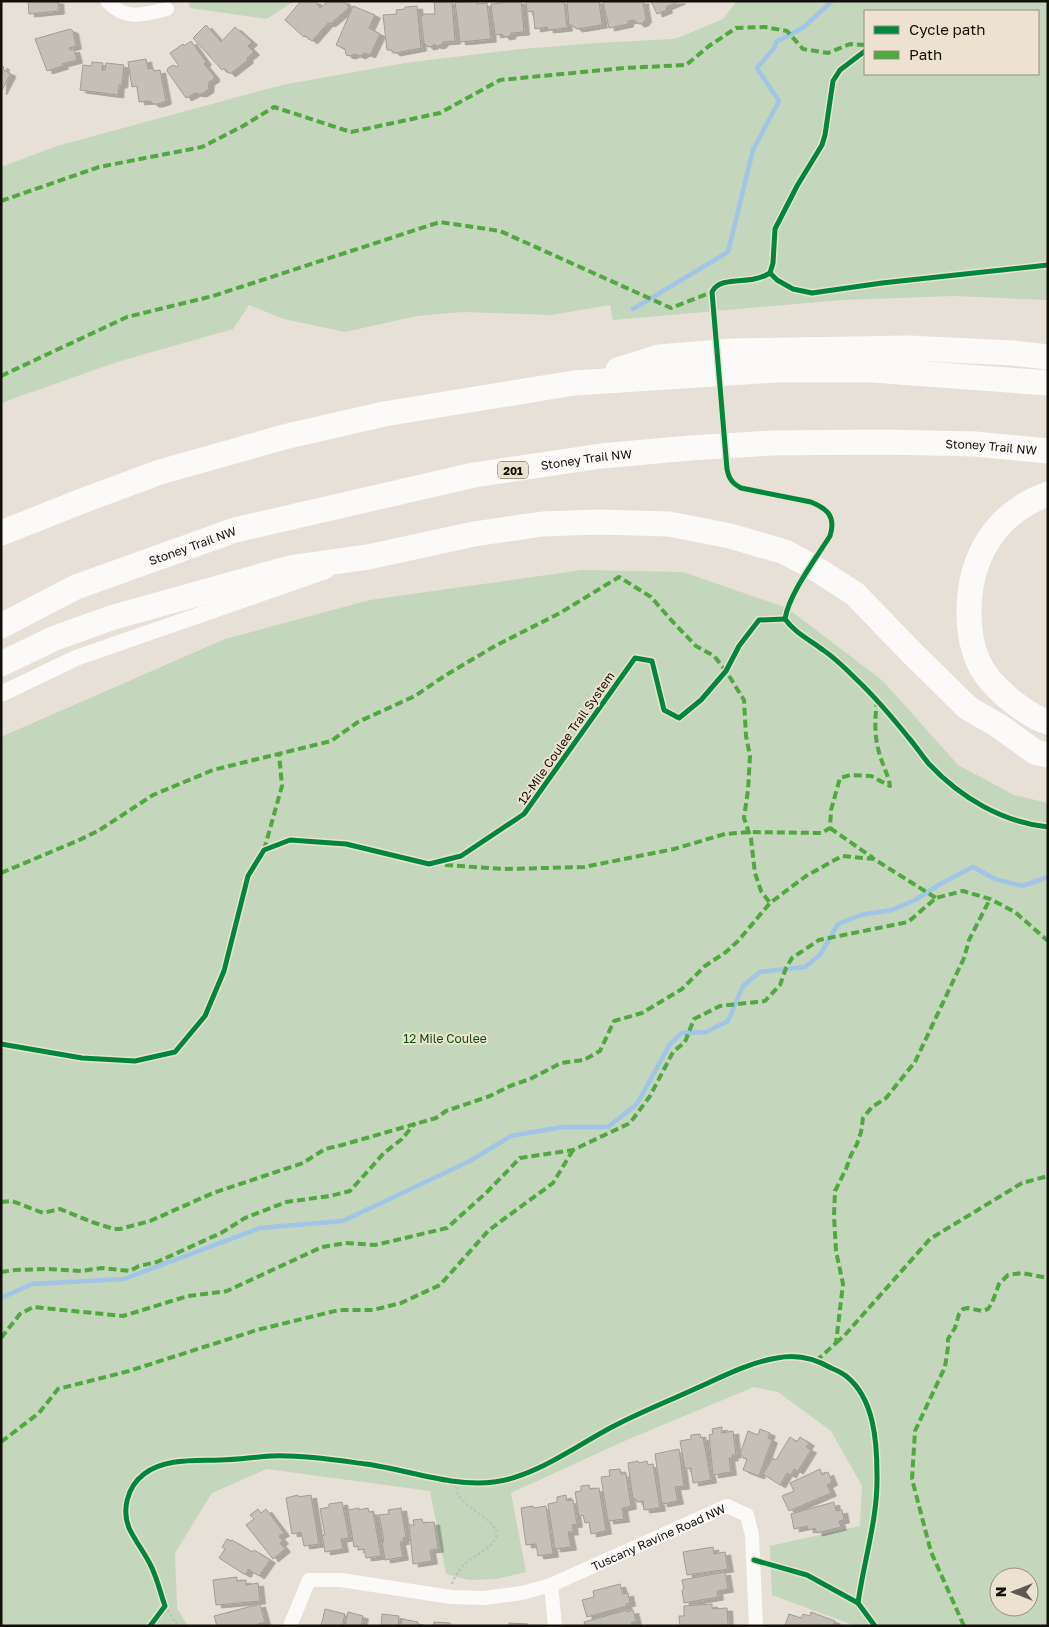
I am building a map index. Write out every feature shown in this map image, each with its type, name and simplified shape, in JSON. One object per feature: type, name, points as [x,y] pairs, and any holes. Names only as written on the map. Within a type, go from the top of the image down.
[{"type":"highway","points":[[574,383],[659,357],[733,351],[909,348],[1013,353],[1048,357]]},
{"type":"highway","points":[[1,533],[82,500],[160,472],[284,437],[384,414],[574,383],[776,370],[873,370],[1048,383]]},
{"type":"highway","name":"Stoney Trail NW","points":[[1,626],[76,588],[234,530],[474,475],[601,456],[773,443],[884,442],[975,444],[1048,451]]},
{"type":"highway","points":[[1048,494],[1027,504],[1005,519],[990,536],[975,565],[969,596],[969,631],[978,662],[996,688],[1020,708],[1048,722]]},
{"type":"highway","points":[[1,664],[55,638],[114,617],[290,568],[368,557],[484,532],[542,524],[598,522],[669,524],[730,536],[785,552],[818,570],[855,594],[910,652],[968,708],[999,726],[1035,752],[1048,755]]},
{"type":"street","points":[[107,1],[127,15],[137,16],[167,8]]},
{"type":"street","points":[[1,694],[76,658],[368,557]]},
{"type":"street","name":"Tuscany Ravine Road NW","points":[[290,1626],[309,1580],[341,1580],[451,1597],[484,1598],[522,1593],[551,1585],[727,1506],[747,1515],[752,1536],[756,1626]]},
{"type":"street","points":[[551,1585],[555,1626]]},
{"type":"path","points":[[447,1480],[464,1483]]},
{"type":"path","points":[[452,1584],[462,1567],[496,1540],[494,1527],[458,1495],[456,1482]]},
{"type":"path","points":[[162,1598],[178,1626]]},
{"type":"path","points":[[160,1613],[165,1606]]},
{"type":"green space","points":[[188,1],[295,1],[266,19],[190,8]]},
{"type":"green space","points":[[737,1],[1048,1],[1048,300],[954,296],[841,300],[613,320],[610,305],[551,315],[462,312],[417,316],[345,332],[284,319],[249,305],[233,329],[117,362],[1,404],[1,167],[57,146],[282,85],[405,63],[521,49],[675,39],[723,19]]},
{"type":"green space","name":"12 Mile Coulee","points":[[582,570],[683,572],[787,608],[883,681],[958,765],[1014,795],[1048,803],[1048,1626],[856,1626],[772,1595],[770,1546],[860,1526],[862,1486],[831,1431],[778,1392],[754,1387],[622,1442],[511,1493],[526,1572],[497,1579],[469,1580],[446,1574],[430,1491],[267,1469],[212,1493],[175,1553],[177,1608],[188,1626],[1,1626],[1,737],[225,639],[370,600]]},
{"type":"building","points":[[28,1],[58,1],[59,11],[29,14]]},
{"type":"building","points":[[301,1],[315,1],[320,8],[328,1],[344,1],[349,8],[330,24],[328,23],[312,41],[304,37],[285,20]]},
{"type":"building","points":[[434,1],[452,1],[455,41],[443,42],[441,45],[436,46],[434,44],[428,47],[424,43],[421,18],[424,14],[435,14]]},
{"type":"building","points":[[477,1],[477,4],[487,3],[491,39],[460,42],[455,2]]},
{"type":"building","points":[[504,1],[521,1],[524,32],[511,33],[510,36],[504,37],[502,34],[495,35],[491,4]]},
{"type":"building","points":[[526,1],[564,1],[567,28],[548,30],[547,27],[535,29],[533,11],[527,12]]},
{"type":"building","points":[[567,1],[599,1],[602,25],[577,29],[569,25]]},
{"type":"building","points":[[603,1],[644,1],[646,19],[643,23],[639,24],[634,20],[628,21],[628,24],[609,28]]},
{"type":"building","points":[[651,1],[680,1],[666,7],[667,10],[657,14]]},
{"type":"building","points":[[353,6],[375,15],[369,28],[380,34],[370,55],[365,53],[360,56],[355,54],[346,55],[345,49],[336,45]]},
{"type":"building","points":[[417,6],[421,48],[395,53],[387,50],[383,15],[397,14],[396,10]]},
{"type":"building","points":[[206,25],[221,42],[235,27],[252,42],[248,46],[254,52],[247,58],[248,60],[230,74],[224,68],[222,70],[193,38]]},
{"type":"building","points":[[70,29],[73,31],[76,46],[69,48],[70,50],[74,49],[77,60],[47,71],[35,39]]},
{"type":"building","points":[[191,41],[206,62],[204,64],[214,76],[214,79],[209,82],[208,90],[201,94],[194,93],[186,98],[167,71],[173,65],[179,66],[170,53]]},
{"type":"building","points":[[146,59],[148,69],[160,70],[166,101],[158,104],[153,104],[150,101],[139,102],[137,86],[132,87],[128,62]]},
{"type":"building","points":[[92,62],[103,63],[102,70],[105,70],[106,63],[124,65],[122,85],[119,85],[118,95],[80,90],[83,65],[91,66]]},
{"type":"building","points":[[1,65],[4,67],[3,70],[10,73],[10,75],[1,92]]},
{"type":"building","points":[[722,1427],[722,1433],[733,1431],[736,1455],[732,1455],[733,1458],[729,1458],[731,1472],[713,1475],[709,1435],[713,1434],[712,1429]]},
{"type":"building","points":[[760,1429],[770,1433],[768,1438],[772,1440],[759,1476],[743,1470],[747,1459],[743,1458],[740,1454],[748,1431],[758,1435]]},
{"type":"building","points":[[700,1434],[701,1438],[703,1437],[711,1480],[693,1483],[691,1468],[685,1469],[680,1441],[691,1439],[691,1435]]},
{"type":"building","points":[[790,1437],[797,1442],[800,1437],[809,1443],[806,1447],[811,1450],[798,1471],[794,1469],[791,1475],[787,1473],[780,1485],[763,1474],[773,1458],[776,1460]]},
{"type":"building","points":[[679,1449],[684,1486],[675,1487],[678,1501],[662,1504],[655,1454]]},
{"type":"building","points":[[638,1461],[639,1463],[647,1461],[648,1465],[653,1464],[660,1508],[644,1510],[643,1501],[637,1502],[636,1499],[633,1499],[628,1463]]},
{"type":"building","points":[[620,1469],[621,1474],[626,1474],[631,1506],[622,1508],[624,1519],[608,1521],[601,1477],[610,1476],[609,1470]]},
{"type":"building","points":[[820,1469],[822,1475],[828,1472],[832,1482],[827,1485],[831,1493],[789,1511],[782,1496],[794,1491],[790,1483]]},
{"type":"building","points":[[589,1485],[590,1489],[599,1488],[606,1531],[591,1534],[589,1522],[585,1523],[583,1515],[579,1516],[575,1492],[581,1491],[581,1486]]},
{"type":"building","points":[[298,1495],[298,1497],[311,1495],[319,1544],[304,1546],[301,1532],[292,1534],[286,1498]]},
{"type":"building","points":[[566,1495],[567,1501],[573,1500],[577,1524],[572,1525],[573,1532],[568,1532],[571,1547],[555,1549],[548,1504],[557,1502],[557,1497]]},
{"type":"building","points":[[342,1502],[349,1538],[341,1539],[343,1549],[325,1552],[322,1536],[325,1535],[320,1509],[329,1507],[329,1504]]},
{"type":"building","points":[[834,1502],[836,1511],[842,1510],[844,1520],[839,1521],[841,1527],[817,1533],[815,1528],[808,1530],[807,1526],[794,1529],[791,1514]]},
{"type":"building","points":[[533,1506],[533,1508],[546,1506],[553,1554],[538,1556],[536,1544],[526,1545],[521,1508]]},
{"type":"building","points":[[359,1508],[359,1510],[368,1508],[369,1512],[373,1512],[381,1556],[366,1558],[364,1549],[358,1550],[358,1546],[354,1547],[348,1510]]},
{"type":"building","points":[[401,1508],[406,1537],[403,1538],[404,1541],[400,1542],[403,1557],[385,1560],[379,1515],[389,1514],[388,1510]]},
{"type":"building","points":[[258,1509],[261,1513],[266,1509],[284,1533],[279,1536],[283,1541],[280,1543],[285,1549],[273,1559],[246,1525],[254,1519],[250,1515]]},
{"type":"building","points":[[422,1519],[423,1523],[434,1522],[438,1549],[430,1550],[432,1561],[413,1564],[409,1525],[414,1525],[413,1520]]},
{"type":"building","points":[[227,1539],[252,1552],[254,1550],[270,1560],[259,1576],[248,1569],[246,1574],[244,1574],[219,1558],[225,1549],[222,1547]]},
{"type":"building","points":[[713,1547],[714,1554],[725,1552],[728,1569],[687,1575],[683,1552]]},
{"type":"building","points":[[725,1572],[728,1589],[717,1591],[718,1597],[684,1603],[682,1580]]},
{"type":"building","points":[[237,1577],[237,1581],[246,1580],[246,1585],[258,1583],[260,1601],[216,1605],[213,1580]]},
{"type":"building","points":[[620,1584],[623,1594],[628,1593],[630,1603],[626,1604],[627,1606],[587,1617],[582,1600],[594,1597],[593,1591]]},
{"type":"building","points":[[260,1604],[265,1622],[252,1626],[217,1626],[214,1616]]},
{"type":"building","points":[[712,1604],[712,1609],[727,1608],[728,1625],[680,1626],[679,1616],[684,1616],[684,1606]]},
{"type":"building","points":[[325,1609],[345,1614],[342,1626],[321,1626]]},
{"type":"building","points":[[627,1610],[627,1612],[633,1610],[636,1621],[631,1623],[632,1626],[585,1626],[584,1622]]},
{"type":"building","points":[[348,1612],[363,1616],[361,1626],[345,1626]]},
{"type":"building","points":[[811,1612],[835,1621],[833,1626],[785,1626],[789,1614],[801,1618],[803,1614],[810,1616]]},
{"type":"building","points":[[382,1614],[399,1616],[398,1626],[381,1626]]},
{"type":"building","points":[[402,1619],[418,1622],[417,1626],[401,1626]]},
{"type":"building","points":[[434,1622],[450,1623],[450,1626],[434,1626]]},
{"type":"building","points":[[509,1623],[528,1624],[527,1626],[509,1626]]},
{"type":"waterway","points":[[633,309],[728,252],[753,150],[779,101],[757,68],[775,47],[776,42],[804,27],[832,1]]},
{"type":"waterway","points":[[1,1298],[32,1284],[124,1279],[260,1228],[343,1221],[470,1161],[511,1136],[562,1127],[608,1127],[637,1104],[670,1044],[682,1033],[706,1032],[728,1021],[743,986],[760,972],[805,967],[820,955],[838,924],[861,915],[892,910],[915,900],[973,867],[995,879],[1022,886],[1048,877]]},
{"type":"marked path","points":[[1,201],[99,167],[202,147],[243,126],[274,107],[351,132],[440,113],[500,80],[624,68],[686,65],[709,46],[736,28],[765,27],[787,31],[803,49],[828,53],[850,44],[864,45]]},
{"type":"marked path","points":[[1,376],[127,317],[213,296],[440,222],[500,231],[671,308],[712,292]]},
{"type":"marked path","points":[[1,873],[98,831],[153,795],[213,770],[331,741],[358,722],[415,696],[495,646],[560,613],[619,577],[651,597],[696,646],[714,656],[744,700],[746,736],[750,756],[744,818],[751,839],[755,873],[761,891],[770,903]]},
{"type":"marked path","points":[[445,865],[504,869],[584,867],[674,849],[725,834],[749,832],[821,833],[830,828],[831,810],[840,778],[850,775],[871,776],[890,786],[876,739],[877,701]]},
{"type":"marked path","points":[[264,850],[282,786],[279,754]]},
{"type":"marked path","points":[[830,828],[873,858]]},
{"type":"marked path","points":[[1,1202],[12,1201],[43,1213],[60,1209],[92,1222],[120,1229],[150,1221],[213,1193],[303,1163],[325,1149],[436,1118],[446,1111],[490,1096],[561,1063],[584,1060],[600,1051],[614,1021],[642,1013],[682,989],[705,966],[726,952],[738,941],[770,903],[806,876],[842,856],[874,859],[936,898]]},
{"type":"marked path","points":[[1,1338],[20,1314],[33,1307],[123,1316],[188,1296],[227,1291],[322,1247],[346,1243],[375,1245],[447,1228],[487,1192],[520,1158],[573,1150],[630,1123],[650,1096],[673,1052],[685,1042],[694,1019],[720,1006],[765,1001],[780,985],[792,958],[819,940],[908,922],[936,898],[963,891],[990,899],[1015,912],[1048,941]]},
{"type":"marked path","points":[[816,1361],[836,1343],[843,1284],[836,1251],[835,1191],[857,1144],[863,1118],[872,1107],[886,1098],[915,1062],[964,958],[969,940],[990,899]]},
{"type":"marked path","points":[[1,1272],[48,1269],[81,1271],[102,1268],[130,1271],[139,1266],[157,1262],[221,1233],[245,1218],[286,1202],[330,1196],[350,1191],[384,1153],[402,1139],[415,1123]]},
{"type":"marked path","points":[[1,1442],[39,1413],[58,1389],[129,1371],[257,1330],[339,1310],[373,1310],[401,1303],[440,1285],[489,1230],[553,1183],[573,1150]]},
{"type":"marked path","points":[[836,1343],[930,1239],[1022,1183],[1048,1176]]},
{"type":"marked path","points":[[964,1626],[931,1552],[912,1479],[915,1431],[945,1367],[948,1339],[963,1309],[968,1308],[982,1311],[988,1309],[999,1284],[1008,1275],[1022,1273],[1048,1278]]},
{"type":"cycle path","points":[[864,52],[840,70],[833,81],[822,145],[797,186],[775,229],[773,263],[770,273],[756,279],[719,284],[712,292],[727,469],[731,480],[741,488],[811,502],[829,514],[832,524],[830,536],[804,576],[792,599],[785,619],[789,624],[836,660],[862,685],[896,722],[929,764],[969,798],[1014,820],[1048,827]]},
{"type":"cycle path","points":[[770,273],[777,280],[793,289],[812,293],[882,283],[1048,265]]},
{"type":"cycle path","name":"12-Mile Coulee Trail System","points":[[1,1044],[82,1058],[135,1061],[175,1052],[205,1016],[224,971],[248,876],[264,850],[290,840],[346,844],[429,864],[461,856],[524,814],[635,658],[652,661],[664,710],[679,718],[701,700],[726,671],[739,646],[759,620],[785,619]]},
{"type":"cycle path","points":[[150,1626],[165,1606],[157,1579],[127,1523],[126,1507],[130,1492],[138,1479],[161,1465],[180,1461],[295,1456],[366,1464],[446,1480],[478,1483],[494,1482],[510,1479],[541,1467],[625,1421],[731,1372],[765,1360],[791,1356],[818,1362],[844,1375],[855,1385],[863,1396],[868,1408],[875,1435],[877,1491],[858,1603],[875,1626]]},
{"type":"cycle path","points":[[754,1560],[807,1575],[858,1603]]}]
